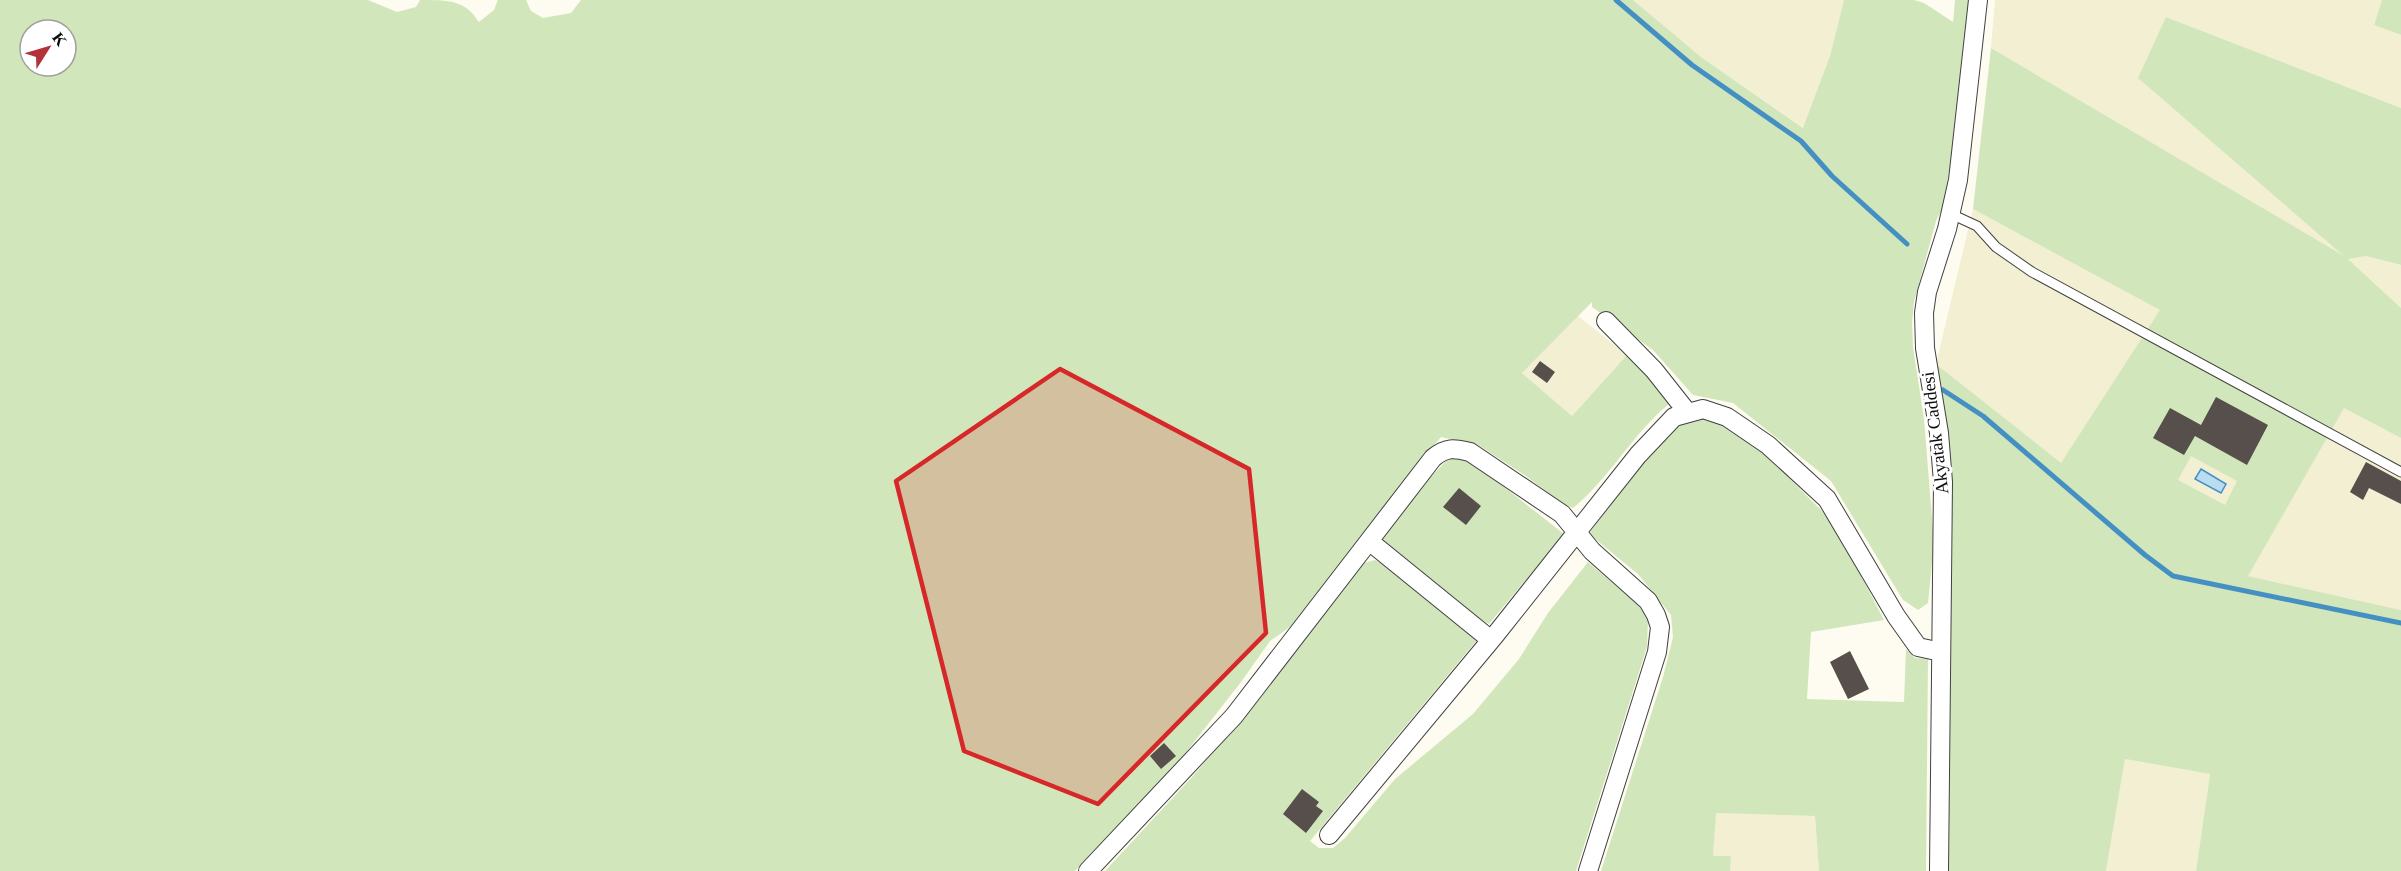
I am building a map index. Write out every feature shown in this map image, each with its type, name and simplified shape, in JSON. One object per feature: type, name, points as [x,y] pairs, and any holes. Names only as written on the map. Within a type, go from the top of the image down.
[{"type":"street","name":"Akyatak Caddesi","points":[[1939,871],[1943,482],[1939,433],[1925,348],[1924,313],[1927,292],[1951,214],[1958,180],[1978,0]]},
{"type":"street","points":[[1606,321],[1654,370],[1688,413]]},
{"type":"street","points":[[1329,835],[1491,639],[1638,455],[1674,417],[1703,409],[1726,417],[1768,445],[1827,499],[1896,616],[1918,647],[1941,652]]},
{"type":"street","points":[[1088,871],[1234,716],[1433,458],[1453,447],[1470,452],[1562,514],[1592,551],[1648,601],[1660,627],[1657,652],[1588,871]]},
{"type":"street","points":[[1369,541],[1491,639]]},
{"type":"lane","points":[[1951,214],[1977,226],[1996,247],[2032,272],[2401,472]]},
{"type":"highlighted area","points":[[1060,369],[1249,469],[1266,633],[1098,804],[964,751],[896,481]]},
{"type":"shaded area","points":[[1633,0],[1844,0],[1830,56],[1804,128],[1701,57]]},
{"type":"shaded area","points":[[1995,0],[2382,0],[2374,25],[2401,35],[2401,108],[2166,17],[2366,256],[2401,265],[2401,308],[2348,259],[1991,48]]},
{"type":"shaded area","points":[[1973,209],[2401,438],[2401,610],[2179,558],[1936,364]]},
{"type":"shaded area","points":[[1578,316],[1627,355],[1572,416],[1522,373]]},
{"type":"shaded area","points":[[2125,759],[2210,774],[2196,871],[2106,871]]},
{"type":"shaded area","points":[[1715,813],[1815,816],[1819,871],[1730,871],[1730,856],[1713,856]]},
{"type":"green space","points":[[0,0],[368,0],[397,12],[416,7],[420,0],[439,0],[462,5],[479,22],[494,10],[498,0],[526,0],[531,11],[543,18],[571,13],[581,0],[1633,0],[1701,57],[1803,128],[1830,56],[1844,0],[1914,0],[1924,3],[1953,22],[1955,0],[1970,0],[1954,143],[1943,207],[1936,221],[1914,302],[1912,323],[1913,347],[1924,419],[1934,543],[1928,603],[1918,610],[1903,600],[1831,481],[1733,403],[1693,395],[1653,350],[1592,307],[1592,302],[1522,373],[1572,416],[1627,355],[1638,364],[1669,404],[1644,429],[1598,483],[1573,508],[1563,504],[1526,476],[1478,445],[1441,437],[1406,478],[1353,551],[1294,624],[1270,641],[1166,778],[1075,871],[0,871]]},
{"type":"green space","points":[[2382,0],[2401,0],[2401,35],[2374,25]]},
{"type":"green space","points":[[2166,17],[2401,108],[2401,265],[2366,256],[2348,259],[2401,308],[2401,438],[2344,408],[2248,576],[2401,610],[2401,871],[2196,871],[2210,774],[2125,759],[2106,871],[1944,871],[1949,763],[1944,419],[1936,364],[2061,463],[2160,310],[1973,209],[1991,48],[2344,256],[2138,78]],"holes":[[[2191,456],[2237,481],[2225,505],[2178,480]]]},
{"type":"green space","points":[[1695,418],[1717,420],[1752,441],[1833,522],[1884,620],[1811,632],[1807,699],[1904,702],[1906,649],[1915,658],[1928,659],[1926,871],[1819,871],[1815,816],[1716,813],[1713,856],[1731,856],[1730,871],[1601,871],[1663,677],[1673,637],[1671,615],[1638,574],[1589,534],[1653,448],[1673,428]]},
{"type":"green space","points":[[1462,454],[1564,534],[1489,624],[1473,616],[1379,537],[1418,490],[1450,457]]},
{"type":"green space","points":[[1375,560],[1394,570],[1477,640],[1310,841],[1319,848],[1333,848],[1345,838],[1395,779],[1473,714],[1519,659],[1548,613],[1588,562],[1638,605],[1648,618],[1647,647],[1576,871],[1105,871],[1192,777],[1247,713],[1364,563]]},
{"type":"water","points":[[2201,469],[2226,484],[2221,493],[2195,479]]},
{"type":"building","points":[[1540,361],[1555,372],[1547,383],[1532,372]]},
{"type":"building","points":[[2216,397],[2268,425],[2247,465],[2195,436],[2184,455],[2153,438],[2170,408],[2201,425]]},
{"type":"building","points":[[2366,462],[2401,481],[2401,504],[2369,488],[2363,500],[2350,492]]},
{"type":"building","points":[[1459,488],[1481,506],[1466,525],[1443,507]]},
{"type":"building","points":[[1850,651],[1869,689],[1848,699],[1830,662]]},
{"type":"building","points":[[1164,743],[1176,756],[1161,769],[1150,756]]},
{"type":"building","points":[[1302,789],[1319,802],[1316,806],[1323,811],[1306,833],[1283,814]]},
{"type":"waterway","points":[[1616,0],[1692,65],[1801,141],[1832,176],[1907,244]]},
{"type":"waterway","points":[[1943,390],[1983,416],[2145,555],[2173,576],[2401,623]]}]
